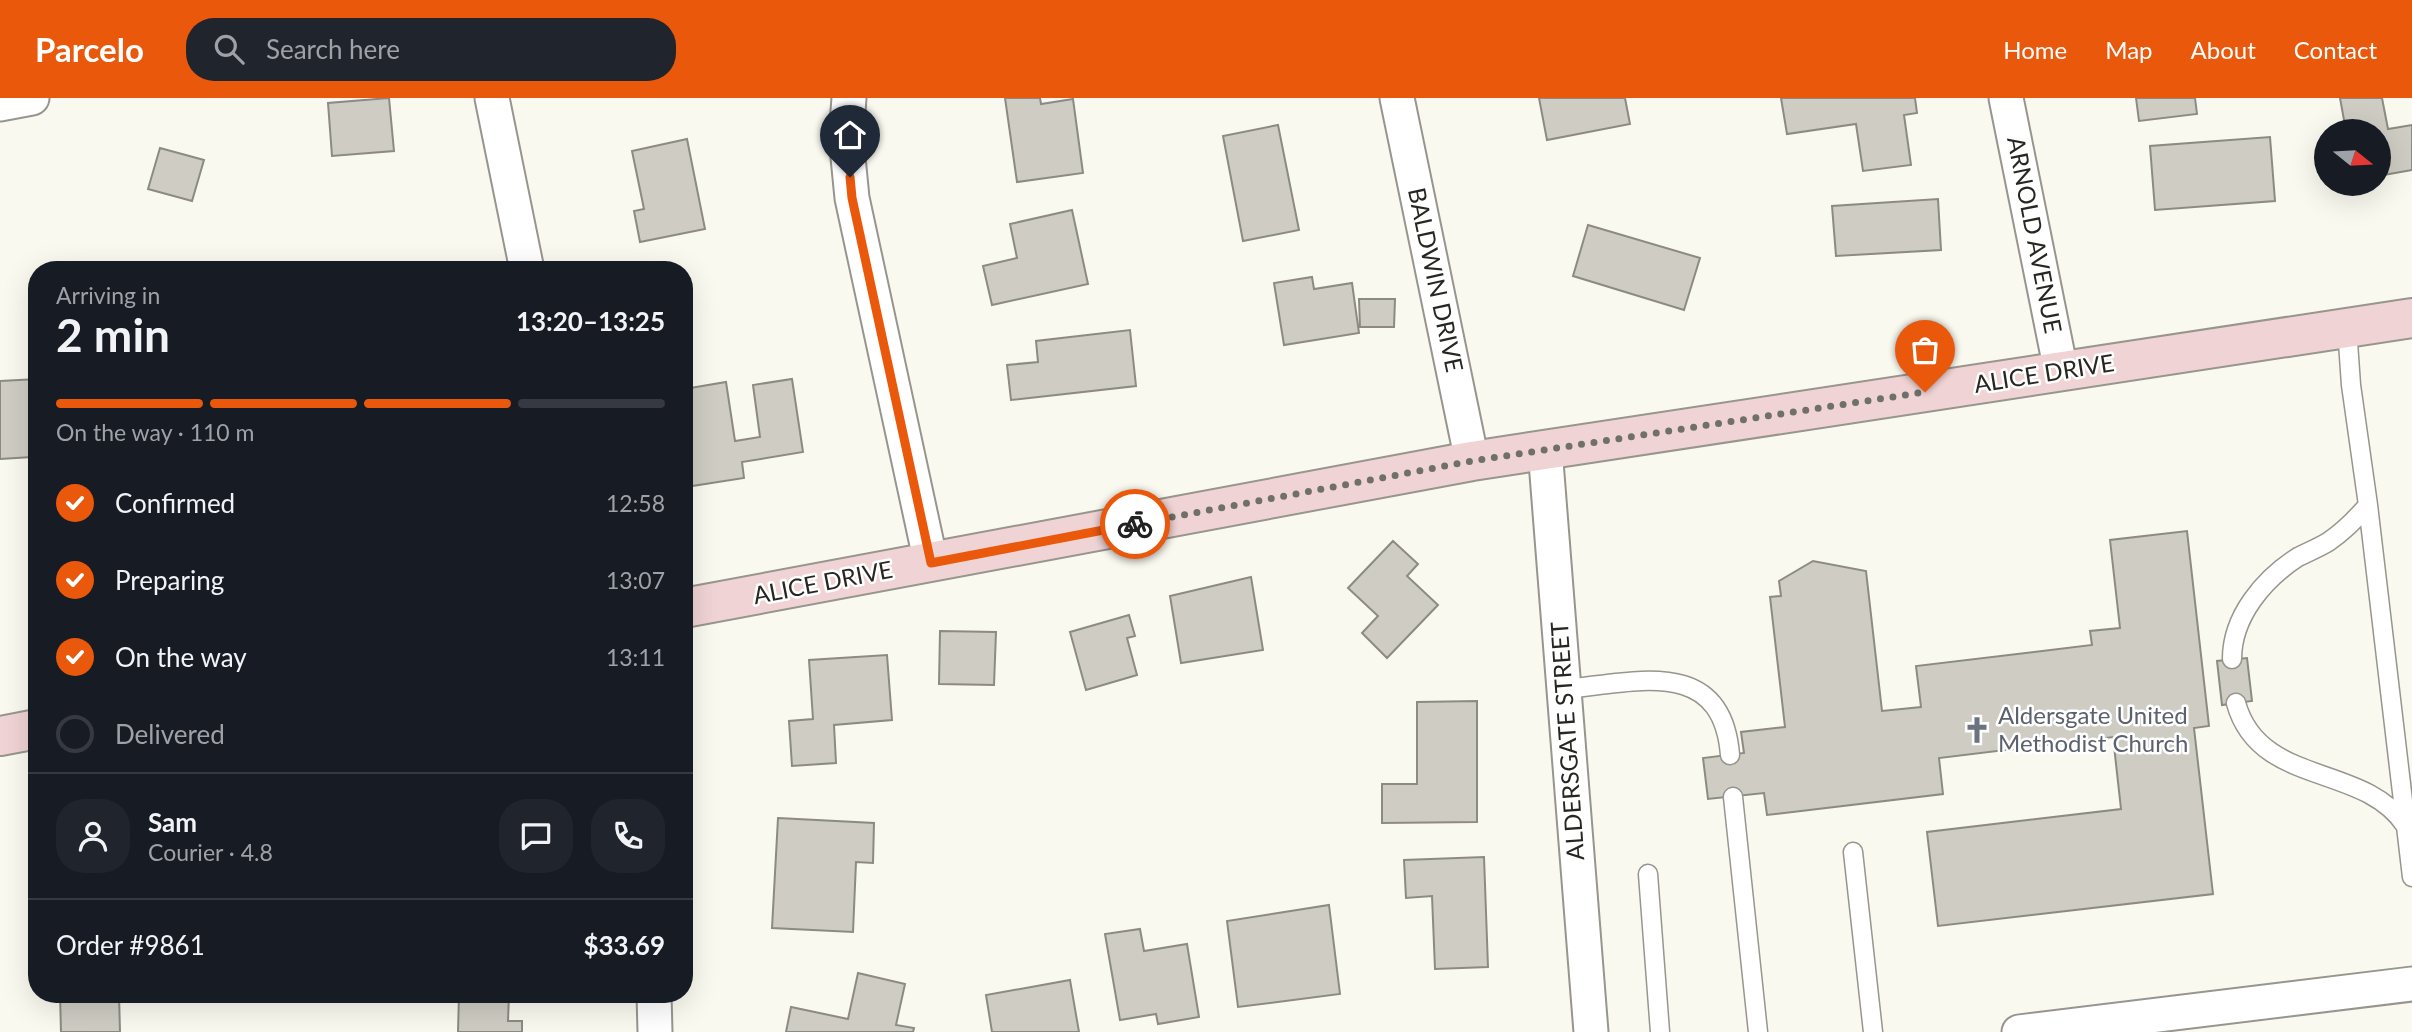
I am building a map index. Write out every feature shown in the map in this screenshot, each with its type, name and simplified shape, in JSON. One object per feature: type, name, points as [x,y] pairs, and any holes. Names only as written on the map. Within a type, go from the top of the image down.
[{"type":"main road","name":"ALICE DRIVE","points":[[693,606],[1472,461],[2412,318]]},
{"type":"main road","points":[[0,736],[28,731]]},
{"type":"street","points":[[0,104],[32,98]]},
{"type":"street","points":[[492,98],[525,261]]},
{"type":"street","points":[[849,98],[846,137],[852,198],[931,563]]},
{"type":"street","name":"BALDWIN DRIVE","points":[[1397,98],[1472,461]]},
{"type":"street","name":"ARNOLD AVENUE","points":[[2006,98],[2061,372]]},
{"type":"street","name":"ALDERSGATE STREET","points":[[1545,449],[1591,1032]]},
{"type":"street","points":[[2019,1032],[2412,984]]},
{"type":"street","points":[[654,1003],[656,1032]]},
{"type":"lane","points":[[2347,328],[2351,385],[2368,505],[2412,877]]},
{"type":"lane","points":[[2232,659],[2232,648],[2238,629],[2259,590],[2280,571],[2351,524],[2368,505]]},
{"type":"lane","points":[[1564,689],[1657,681],[1676,682],[1693,687],[1718,710],[1728,735],[1730,755]]},
{"type":"lane","points":[[2236,704],[2249,731],[2272,752],[2313,774],[2374,795],[2390,807],[2406,827]]},
{"type":"lane","points":[[1733,797],[1758,1032]]},
{"type":"lane","points":[[1853,852],[1872,1032]]},
{"type":"lane","points":[[1648,874],[1660,1032]]},
{"type":"building","points":[[389,98],[394,151],[332,156],[328,103]]},
{"type":"building","points":[[1005,98],[1040,98],[1041,104],[1073,99],[1083,173],[1017,182]]},
{"type":"building","points":[[1539,98],[1625,98],[1630,124],[1547,140]]},
{"type":"building","points":[[1781,98],[1915,98],[1917,113],[1904,115],[1911,165],[1863,171],[1856,124],[1787,134]]},
{"type":"building","points":[[2136,98],[2195,98],[2197,114],[2139,121]]},
{"type":"building","points":[[2340,98],[2382,98],[2386,119],[2344,119]]},
{"type":"building","points":[[1278,125],[1299,230],[1243,241],[1223,136]]},
{"type":"building","points":[[2412,125],[2412,170],[2391,174],[2391,128]]},
{"type":"building","points":[[2270,137],[2275,201],[2155,210],[2150,146]]},
{"type":"building","points":[[687,139],[705,229],[640,242],[634,211],[644,209],[632,151]]},
{"type":"building","points":[[160,148],[204,160],[192,201],[148,189]]},
{"type":"building","points":[[1938,199],[1941,250],[1836,256],[1832,206]]},
{"type":"building","points":[[1072,210],[1088,284],[992,305],[983,266],[1017,258],[1010,224]]},
{"type":"building","points":[[1588,225],[1700,258],[1684,310],[1573,276]]},
{"type":"building","points":[[1312,277],[1314,289],[1352,283],[1359,333],[1284,345],[1274,283]]},
{"type":"building","points":[[1359,299],[1395,299],[1394,327],[1360,327]]},
{"type":"building","points":[[1130,330],[1136,386],[1011,400],[1007,365],[1038,362],[1036,341]]},
{"type":"building","points":[[28,379],[28,457],[0,459],[0,381]]},
{"type":"building","points":[[792,379],[803,452],[742,462],[744,478],[693,486],[693,388],[726,382],[735,441],[760,437],[753,385]]},
{"type":"building","name":"Aldersgate United Methodist Church","points":[[2187,531],[2209,726],[2194,728],[2213,894],[1938,926],[1927,832],[2121,809],[2113,737],[1939,758],[1943,794],[1767,815],[1764,793],[1708,799],[1703,758],[1744,753],[1741,732],[1785,727],[1770,597],[1781,596],[1779,581],[1813,561],[1866,571],[1882,711],[1921,707],[1916,666],[2092,645],[2090,631],[2120,628],[2110,540]]},
{"type":"building","points":[[1393,541],[1418,564],[1407,576],[1438,605],[1387,658],[1362,633],[1378,616],[1348,588]]},
{"type":"building","points":[[1251,577],[1263,650],[1181,663],[1170,596]]},
{"type":"building","points":[[1129,615],[1135,636],[1127,638],[1137,675],[1086,690],[1070,632]]},
{"type":"building","points":[[940,631],[996,632],[994,685],[939,684]]},
{"type":"building","points":[[887,655],[892,720],[834,725],[836,763],[792,766],[789,721],[813,719],[809,660]]},
{"type":"building","points":[[2247,658],[2252,701],[2222,705],[2217,661]]},
{"type":"building","points":[[1477,701],[1477,822],[1382,823],[1382,784],[1417,784],[1417,702]]},
{"type":"building","points":[[778,818],[874,823],[873,863],[856,862],[853,932],[772,928]]},
{"type":"building","points":[[1484,857],[1488,967],[1435,969],[1432,896],[1406,898],[1404,860]]},
{"type":"building","points":[[1329,905],[1340,994],[1238,1007],[1227,921]]},
{"type":"building","points":[[1140,929],[1144,951],[1187,944],[1199,1017],[1158,1024],[1156,1014],[1120,1020],[1105,934]]},
{"type":"building","points":[[858,973],[905,984],[896,1025],[914,1028],[913,1032],[786,1032],[791,1007],[848,1019]]},
{"type":"building","points":[[1070,980],[1079,1032],[992,1032],[986,995]]},
{"type":"building","points":[[60,1003],[119,1003],[120,1032],[61,1032]]},
{"type":"building","points":[[459,1003],[509,1003],[508,1021],[522,1021],[522,1032],[458,1032]]},
{"type":"way so far","points":[[1135,524],[1472,461],[1925,392]]},
{"type":"place","name":"Aldersgate United Methodist Church","points":[[1977,730]]},
{"type":"route","points":[[850,177],[852,198],[931,563],[1135,524]]}]
